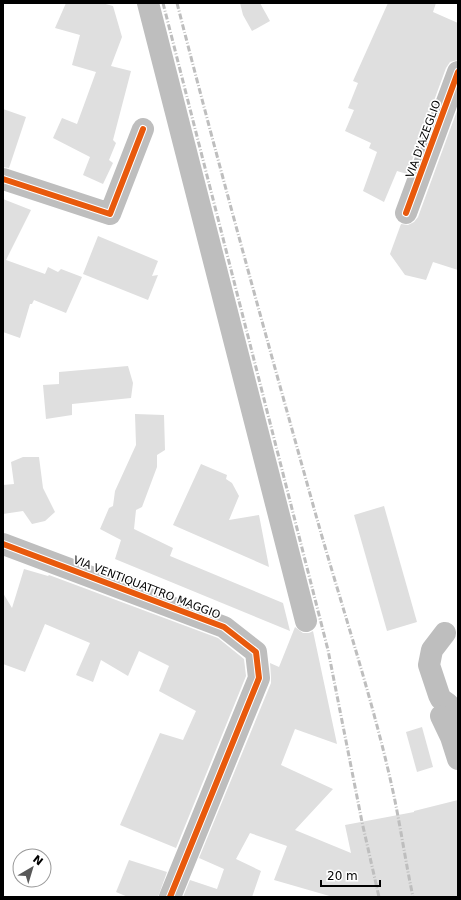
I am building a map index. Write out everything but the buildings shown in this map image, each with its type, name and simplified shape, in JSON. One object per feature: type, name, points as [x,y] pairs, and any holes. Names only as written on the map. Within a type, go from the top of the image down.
[{"type":"street","points":[[148,3],[306,621]]},
{"type":"street","name":"VIA D'AZEGLIO","points":[[406,213],[458,72]]},
{"type":"street","points":[[3,180],[110,214],[142,129]]},
{"type":"street","name":"VIA VENTIQUATTRO MAGGIO","points":[[3,544],[224,627],[256,652],[259,678],[170,897]]},
{"type":"street","points":[[445,633],[432,650],[429,665],[441,699],[439,711],[451,737],[458,759]]},
{"type":"street","points":[[441,699],[448,704],[458,728]]},
{"type":"railway","points":[[163,3],[328,650],[362,822],[379,897]]},
{"type":"railway","points":[[177,3],[263,326],[377,726],[394,796],[413,897]]},
{"type":"cycle path","points":[[406,213],[458,72]]},
{"type":"cycle path","points":[[3,179],[110,214],[143,129]]},
{"type":"cycle path","points":[[3,544],[224,627],[256,652],[259,678],[170,897]]}]
